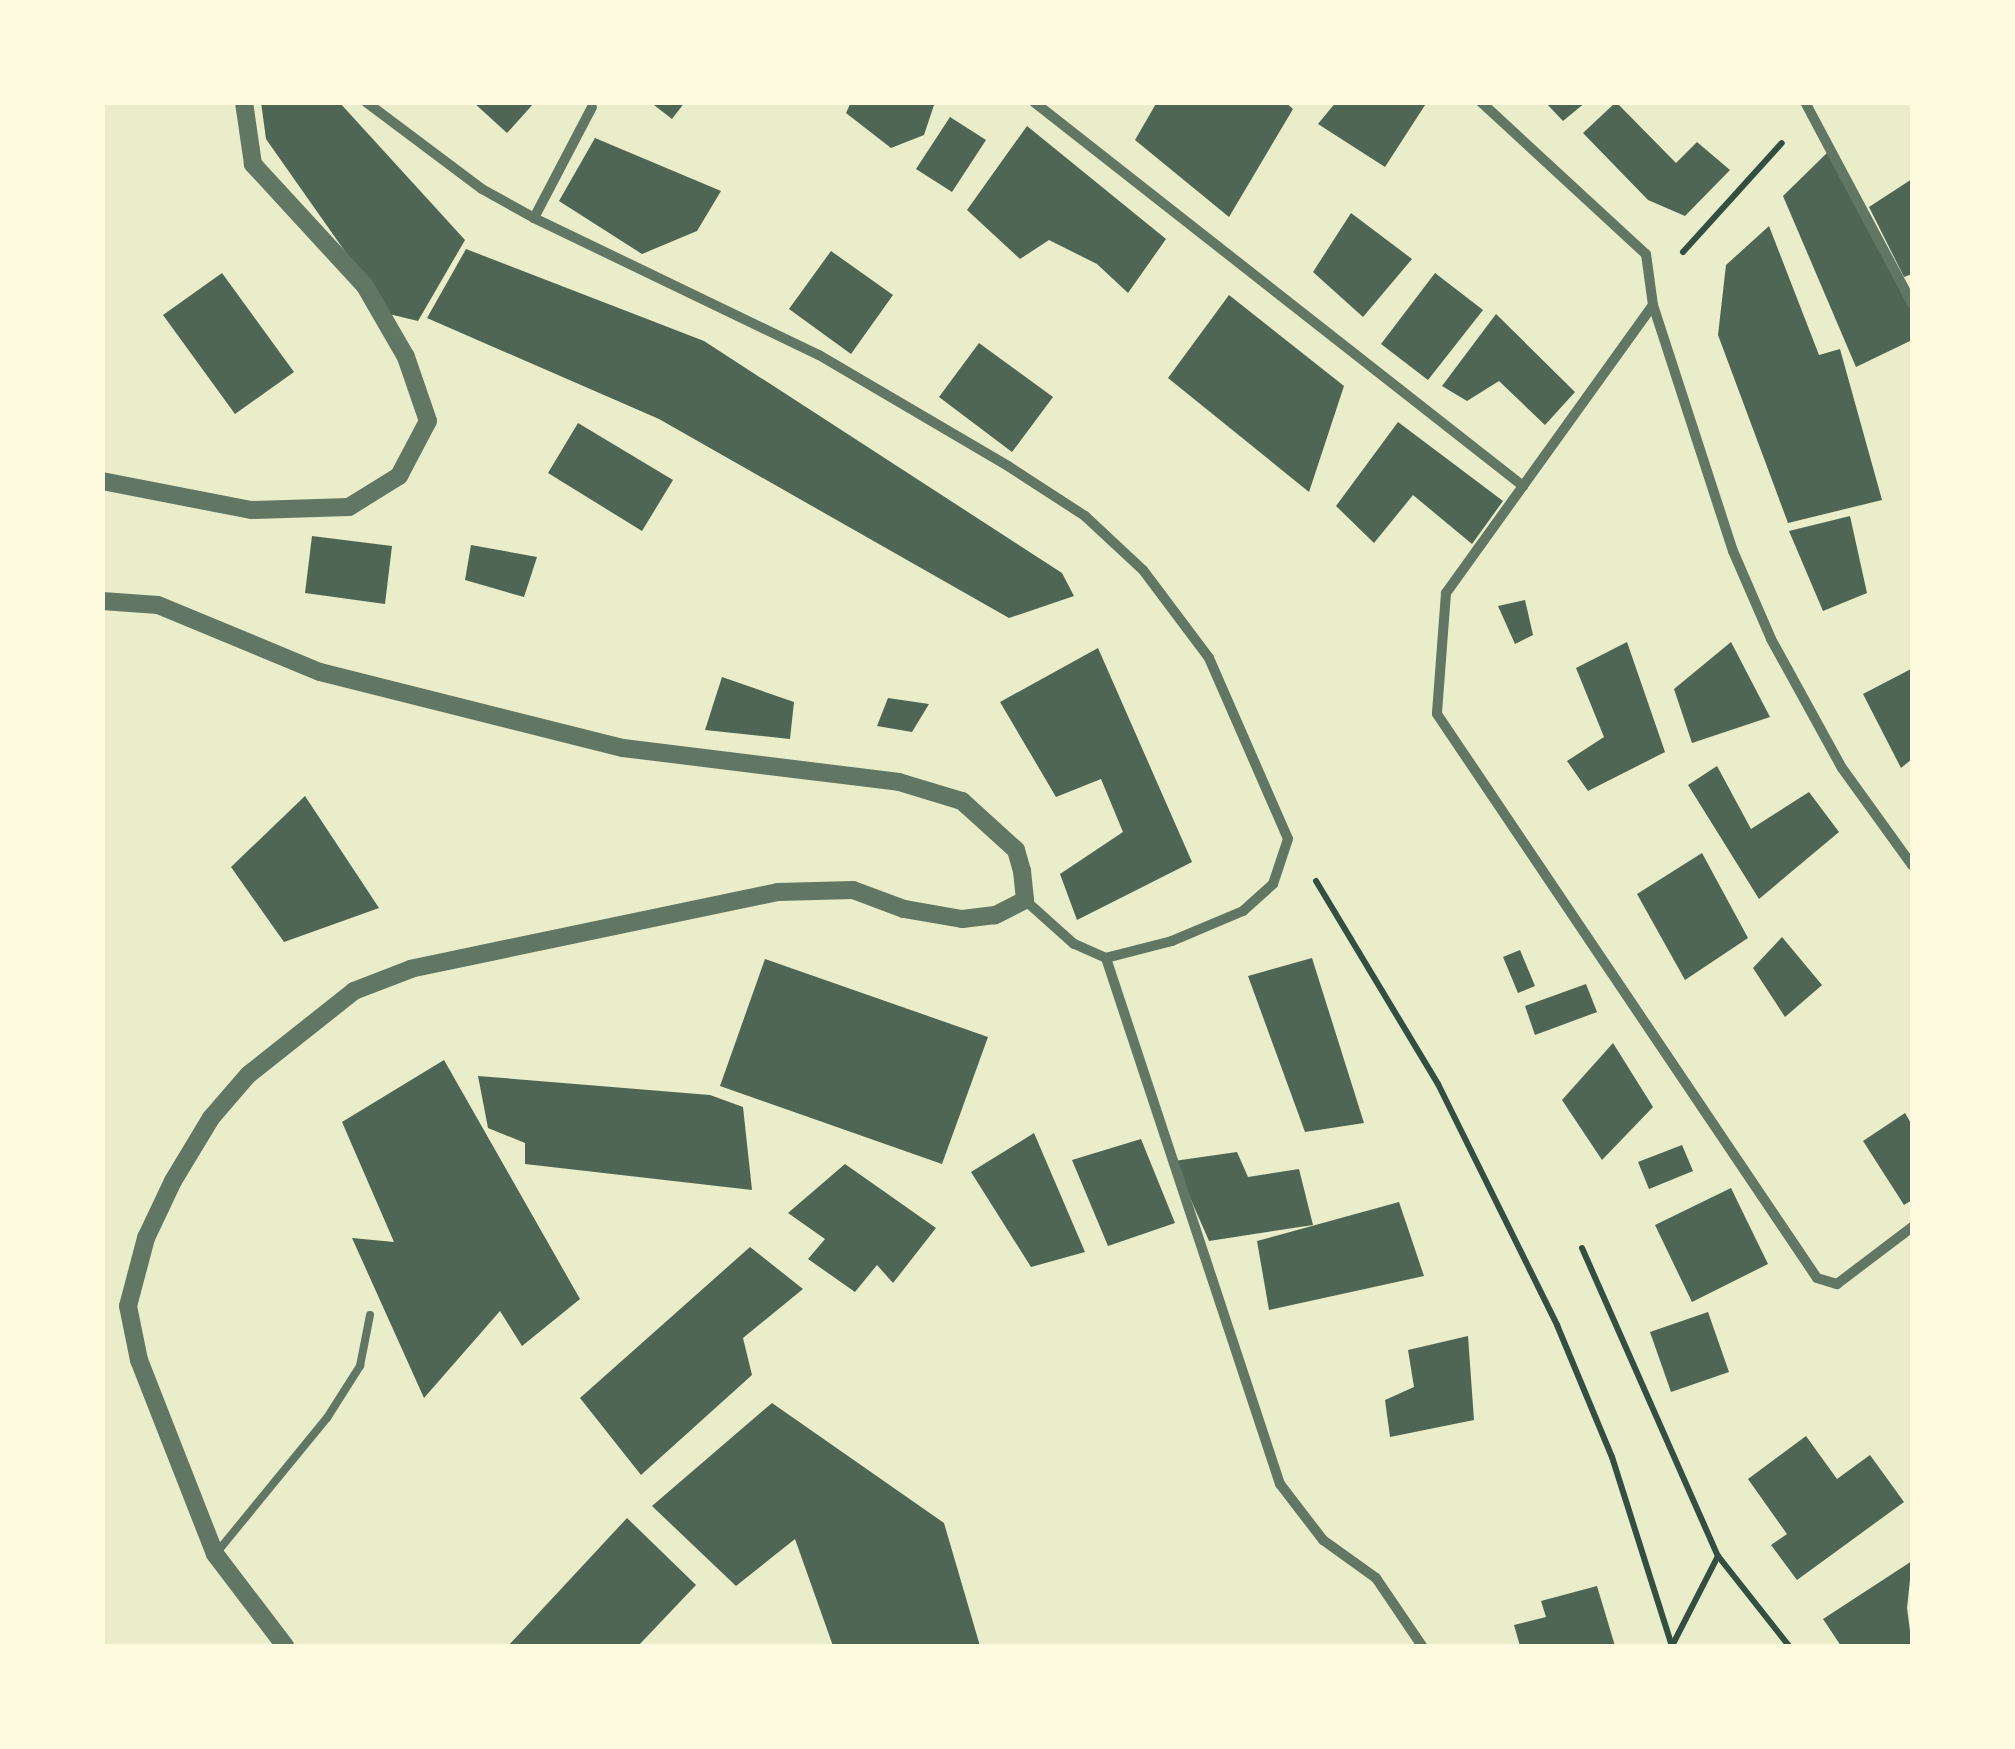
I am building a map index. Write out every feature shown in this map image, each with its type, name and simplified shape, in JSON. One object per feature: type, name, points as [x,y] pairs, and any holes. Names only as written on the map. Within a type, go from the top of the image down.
[{"type":"street","points":[[102,481],[251,510],[349,507],[398,476],[428,421],[406,356],[365,286],[254,164],[244,102]]},
{"type":"street","points":[[102,601],[158,605],[320,672],[526,726],[623,748],[899,782],[962,800],[1016,850],[1025,900],[1074,944],[1106,958],[1172,942],[1242,910],[1273,884],[1288,839],[1209,658],[1143,570],[1085,516],[818,354],[534,218],[482,188],[366,102]]},
{"type":"street","points":[[1034,102],[1522,486]]},
{"type":"street","points":[[1481,102],[1637,241],[1646,254],[1653,304],[1732,551],[1771,639],[1842,768],[1912,865]]},
{"type":"street","points":[[1805,102],[1815,113],[1912,303]]},
{"type":"street","points":[[534,218],[592,107]]},
{"type":"street","points":[[1653,304],[1446,593],[1438,646],[1437,714],[1816,1278],[1837,1284],[1912,1227]]},
{"type":"street","points":[[285,1646],[215,1554],[139,1360],[128,1306],[146,1238],[211,1118],[298,1032],[354,991],[411,969],[778,892],[853,890],[904,909],[962,918],[996,915],[1025,900]]},
{"type":"street","points":[[1106,958],[1280,1484],[1323,1540],[1376,1578],[1422,1646]]},
{"type":"lane","points":[[215,1554],[328,1418],[360,1366],[370,1316]]},
{"type":"path","points":[[1653,304],[1720,206],[1815,113]]},
{"type":"path","points":[[1288,839],[1357,941],[1438,1084],[1557,1325],[1612,1457],[1672,1646]]},
{"type":"path","points":[[1582,1248],[1718,1556],[1789,1646]]},
{"type":"path","points":[[1672,1646],[1718,1556]]},
{"type":"building","points":[[261,102],[339,102],[465,240],[418,321],[389,314],[266,139]]},
{"type":"building","points":[[473,102],[535,102],[507,133]]},
{"type":"building","points":[[650,102],[685,102],[672,119]]},
{"type":"building","points":[[851,102],[935,102],[924,135],[891,148],[846,113]]},
{"type":"building","points":[[1157,102],[1285,102],[1293,109],[1229,217],[1135,140]]},
{"type":"building","points":[[1336,102],[1427,102],[1385,167],[1318,124]]},
{"type":"building","points":[[1545,102],[1586,102],[1563,121]]},
{"type":"building","points":[[1616,102],[1676,163],[1697,142],[1730,170],[1685,216],[1648,200],[1583,133]]},
{"type":"building","points":[[950,117],[986,140],[952,192],[916,169]]},
{"type":"building","points":[[1027,126],[1166,239],[1128,293],[1097,264],[1049,240],[1020,259],[967,210]]},
{"type":"building","points":[[595,138],[721,191],[697,231],[642,254],[559,201]]},
{"type":"building","points":[[1830,150],[1912,312],[1912,340],[1856,367],[1783,196]]},
{"type":"building","points":[[1912,179],[1912,274],[1904,277],[1869,207]]},
{"type":"building","points":[[1351,213],[1412,259],[1363,317],[1313,272]]},
{"type":"building","points":[[1769,226],[1819,355],[1840,349],[1882,500],[1788,523],[1718,335],[1726,265]]},
{"type":"building","points":[[466,249],[704,341],[1062,573],[1074,596],[1009,618],[659,419],[427,318]]},
{"type":"building","points":[[831,251],[893,295],[851,354],[789,309]]},
{"type":"building","points":[[222,273],[294,372],[235,414],[163,315]]},
{"type":"building","points":[[1435,273],[1483,310],[1428,380],[1381,344]]},
{"type":"building","points":[[1229,295],[1344,386],[1309,492],[1168,378]]},
{"type":"building","points":[[1496,314],[1575,392],[1545,425],[1499,381],[1467,401],[1442,386]]},
{"type":"building","points":[[979,343],[1053,397],[1012,452],[939,397]]},
{"type":"building","points":[[1398,422],[1503,501],[1472,544],[1413,495],[1374,543],[1336,506]]},
{"type":"building","points":[[578,423],[673,480],[642,531],[548,473]]},
{"type":"building","points":[[1850,516],[1867,593],[1823,611],[1789,531]]},
{"type":"building","points":[[312,536],[392,546],[385,604],[305,593]]},
{"type":"building","points":[[471,545],[537,557],[524,597],[465,580]]},
{"type":"building","points":[[1525,600],[1533,635],[1515,644],[1498,606]]},
{"type":"building","points":[[1627,642],[1665,752],[1588,791],[1567,761],[1604,737],[1576,668]]},
{"type":"building","points":[[1731,642],[1770,717],[1692,743],[1674,689]]},
{"type":"building","points":[[1098,648],[1192,862],[1077,920],[1060,874],[1123,832],[1101,779],[1056,797],[1000,702]]},
{"type":"building","points":[[1911,669],[1912,759],[1901,768],[1863,694]]},
{"type":"building","points":[[722,677],[794,702],[790,739],[705,730]]},
{"type":"building","points":[[888,698],[929,704],[912,732],[877,726]]},
{"type":"building","points":[[1717,766],[1751,829],[1809,792],[1839,832],[1759,899],[1688,785]]},
{"type":"building","points":[[305,796],[379,908],[284,942],[231,867]]},
{"type":"building","points":[[1702,853],[1748,938],[1685,980],[1637,894]]},
{"type":"building","points":[[1782,937],[1822,985],[1785,1017],[1753,968]]},
{"type":"building","points":[[1520,950],[1535,986],[1518,993],[1503,957]]},
{"type":"building","points":[[1312,958],[1364,1123],[1305,1132],[1248,976]]},
{"type":"building","points":[[765,959],[988,1037],[942,1164],[720,1086]]},
{"type":"building","points":[[1586,984],[1597,1012],[1535,1035],[1525,1006]]},
{"type":"building","points":[[1613,1043],[1653,1107],[1602,1160],[1562,1100]]},
{"type":"building","points":[[444,1060],[580,1299],[522,1346],[500,1311],[424,1398],[352,1238],[394,1242],[342,1122]]},
{"type":"building","points":[[478,1076],[710,1095],[743,1107],[752,1190],[525,1164],[525,1143],[488,1128]]},
{"type":"building","points":[[1905,1113],[1912,1125],[1912,1200],[1904,1205],[1863,1141]]},
{"type":"building","points":[[1034,1133],[1085,1252],[1031,1267],[971,1172]]},
{"type":"building","points":[[1141,1139],[1175,1223],[1108,1246],[1072,1160]]},
{"type":"building","points":[[1682,1145],[1693,1171],[1649,1189],[1638,1162]]},
{"type":"building","points":[[1237,1152],[1248,1177],[1299,1169],[1313,1225],[1209,1241],[1174,1161]]},
{"type":"building","points":[[845,1164],[936,1228],[893,1283],[877,1265],[855,1292],[808,1259],[825,1239],[788,1213]]},
{"type":"building","points":[[1731,1188],[1768,1264],[1692,1302],[1655,1225]]},
{"type":"building","points":[[1399,1202],[1424,1276],[1269,1310],[1257,1241]]},
{"type":"building","points":[[750,1247],[803,1289],[743,1338],[752,1375],[641,1475],[580,1398]]},
{"type":"building","points":[[1708,1312],[1729,1372],[1671,1392],[1650,1332]]},
{"type":"building","points":[[1468,1336],[1474,1420],[1390,1437],[1385,1400],[1414,1387],[1408,1350]]},
{"type":"building","points":[[772,1403],[944,1523],[980,1646],[833,1646],[795,1539],[736,1586],[652,1506]]},
{"type":"building","points":[[1806,1436],[1837,1479],[1870,1455],[1904,1502],[1797,1580],[1771,1545],[1787,1534],[1748,1479]]},
{"type":"building","points":[[627,1518],[696,1585],[638,1646],[508,1646]]},
{"type":"building","points":[[1912,1561],[1907,1608],[1912,1646],[1841,1646],[1823,1619]]},
{"type":"building","points":[[1597,1586],[1615,1646],[1520,1646],[1514,1625],[1546,1617],[1541,1601]]}]
